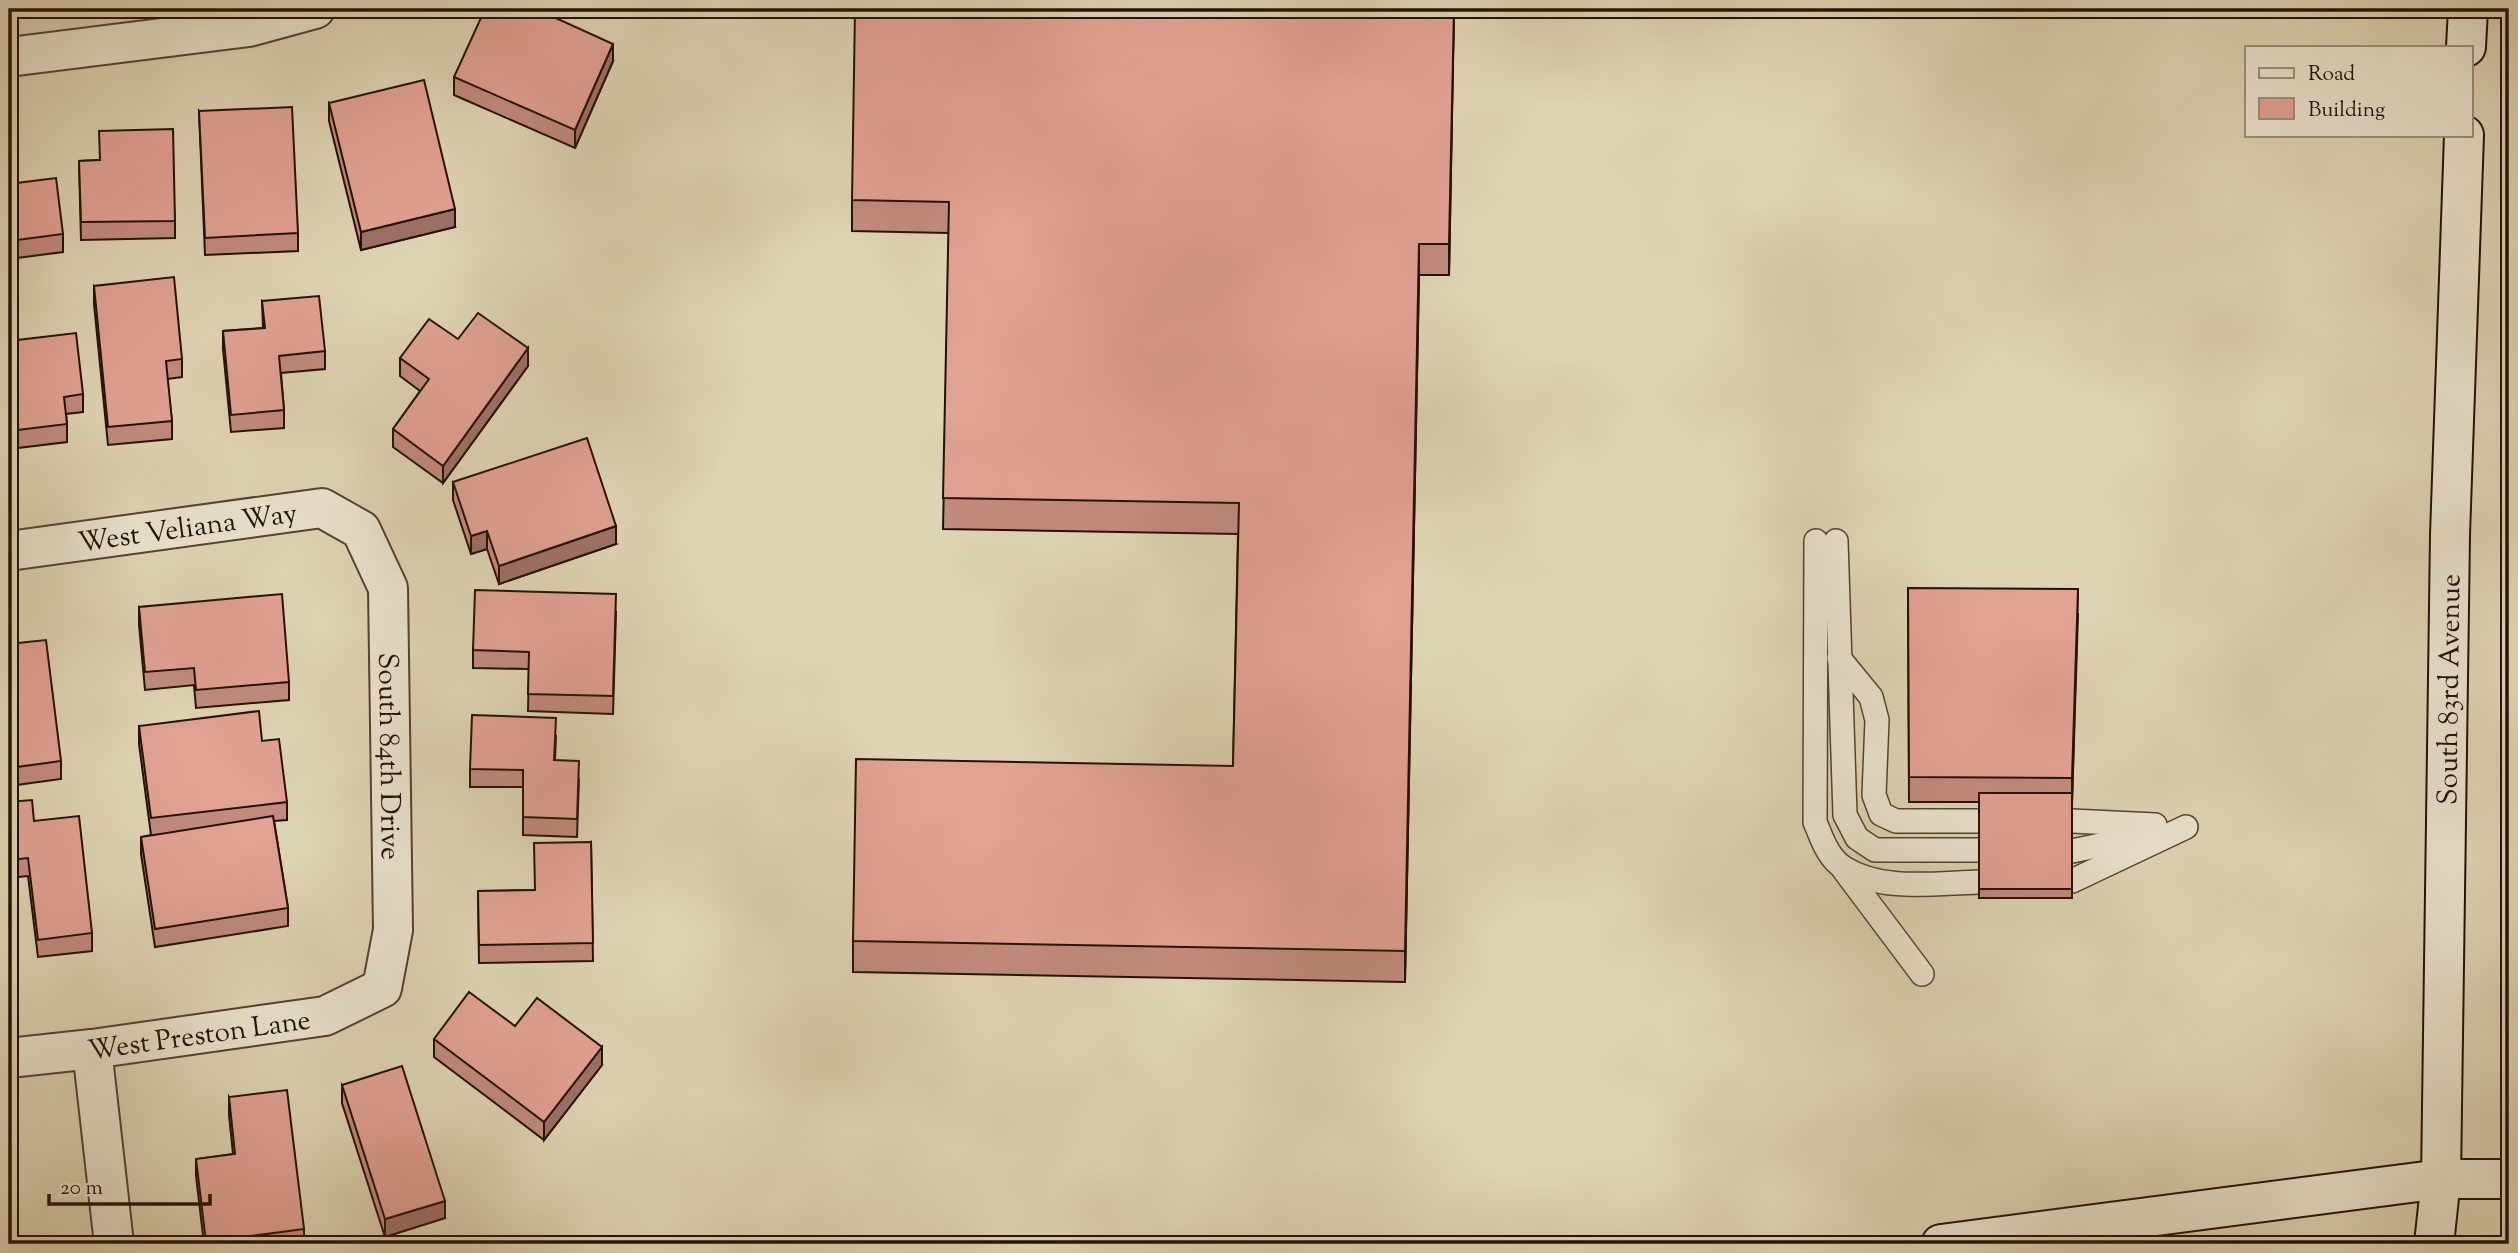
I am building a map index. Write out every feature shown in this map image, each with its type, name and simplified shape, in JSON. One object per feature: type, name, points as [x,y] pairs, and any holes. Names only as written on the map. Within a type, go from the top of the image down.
[{"type":"street","points":[[9,57],[249,27],[315,9]]},
{"type":"street","points":[[2466,46],[2468,9]]},
{"type":"street","name":"South 83rd Avenue","points":[[2434,1244],[2441,1179],[2449,549],[2464,136]]},
{"type":"street","name":"West Veliana Way","points":[[9,551],[322,508],[361,530]]},
{"type":"street","name":"South 84th Drive","points":[[361,530],[388,588],[393,930],[382,988]]},
{"type":"street","name":"West Preston Lane","points":[[9,1058],[325,1016],[382,988]]},
{"type":"street","points":[[92,1049],[114,1244]]},
{"type":"street","points":[[1941,1244],[2441,1179],[2509,1179]]},
{"type":"lane","points":[[1922,974],[1826,848],[1815,822],[1826,541],[1839,658],[1845,815],[1857,838],[1875,850],[1979,850]]},
{"type":"lane","points":[[1839,658],[1871,697],[1877,720],[1874,796],[1881,814],[1896,821],[1979,821]]},
{"type":"lane","points":[[2073,821],[2186,827]]},
{"type":"lane","points":[[2073,851],[2186,827]]},
{"type":"lane","points":[[2072,881],[2186,827]]},
{"type":"lane","points":[[1842,867],[1871,880],[1916,884],[1979,882]]},
{"type":"building","points":[[485,9],[536,9],[613,44],[575,130],[454,77]]},
{"type":"building","points":[[855,9],[1454,9],[1449,244],[1419,244],[1405,951],[853,941],[856,759],[1233,766],[1239,503],[943,498],[949,202],[852,200]]},
{"type":"building","points":[[424,80],[455,209],[361,232],[329,103]]},
{"type":"building","points":[[292,107],[298,233],[205,238],[199,111]]},
{"type":"building","points":[[173,129],[175,221],[81,222],[79,161],[100,160],[99,131]]},
{"type":"building","points":[[56,178],[63,234],[9,241],[9,184]]},
{"type":"building","points":[[174,277],[182,359],[166,361],[172,421],[108,427],[94,286]]},
{"type":"building","points":[[319,296],[325,351],[279,356],[284,410],[231,415],[223,331],[265,328],[262,301]]},
{"type":"building","points":[[478,313],[528,348],[443,466],[393,429],[429,379],[400,358],[429,319],[458,339]]},
{"type":"building","points":[[76,333],[83,394],[64,397],[67,424],[9,431],[9,341]]},
{"type":"building","points":[[587,438],[616,526],[499,566],[487,531],[471,536],[453,482]]},
{"type":"building","points":[[1908,588],[2078,589],[2072,778],[1909,777]]},
{"type":"building","points":[[475,590],[616,594],[613,696],[528,694],[529,652],[473,650]]},
{"type":"building","points":[[282,594],[289,682],[196,690],[194,668],[145,672],[139,607]]},
{"type":"building","points":[[46,640],[61,761],[9,768],[9,644]]},
{"type":"building","points":[[259,711],[262,741],[279,739],[287,802],[151,818],[139,726]]},
{"type":"building","points":[[472,715],[556,718],[554,760],[579,761],[577,819],[523,817],[523,770],[470,769]]},
{"type":"building","points":[[1979,793],[2072,793],[2072,889],[1979,889]]},
{"type":"building","points":[[32,800],[34,821],[79,816],[92,933],[38,940],[28,858],[9,860],[9,802]]},
{"type":"building","points":[[273,816],[288,908],[155,929],[141,837]]},
{"type":"building","points":[[591,842],[593,943],[479,945],[478,891],[535,890],[534,843]]},
{"type":"building","points":[[469,992],[515,1026],[537,998],[602,1047],[544,1122],[434,1039]]},
{"type":"building","points":[[402,1066],[445,1201],[385,1219],[342,1085]]},
{"type":"building","points":[[287,1090],[304,1229],[206,1242],[196,1159],[235,1154],[229,1097]]}]
